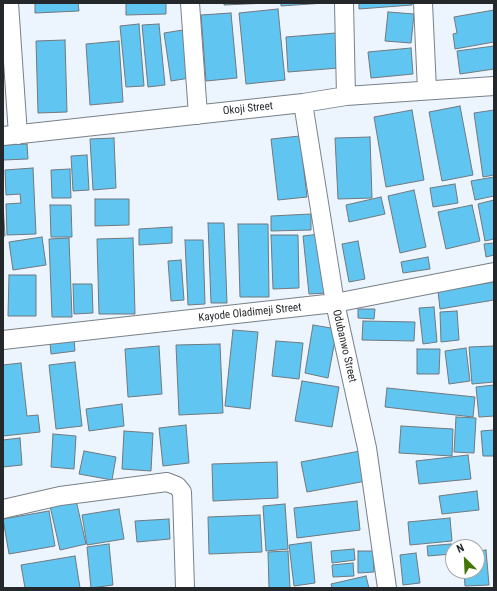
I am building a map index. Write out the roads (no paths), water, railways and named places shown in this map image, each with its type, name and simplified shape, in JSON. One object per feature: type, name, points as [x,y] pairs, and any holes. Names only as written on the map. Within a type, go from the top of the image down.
[{"type":"street","points":[[9,3],[11,135]]},
{"type":"street","points":[[190,3],[198,115]]},
{"type":"street","points":[[344,3],[346,96]]},
{"type":"street","points":[[423,3],[427,90]]},
{"type":"street","name":"Okoji Street","points":[[11,135],[302,104],[346,96],[494,86]]},
{"type":"street","name":"Odubanwo Street","points":[[302,104],[335,303],[367,448],[387,588]]},
{"type":"street","name":"Kayode Oladimeji Street","points":[[3,340],[335,303],[494,272]]},
{"type":"street","points":[[3,509],[60,496],[167,482],[177,486],[182,492],[186,588]]}]
